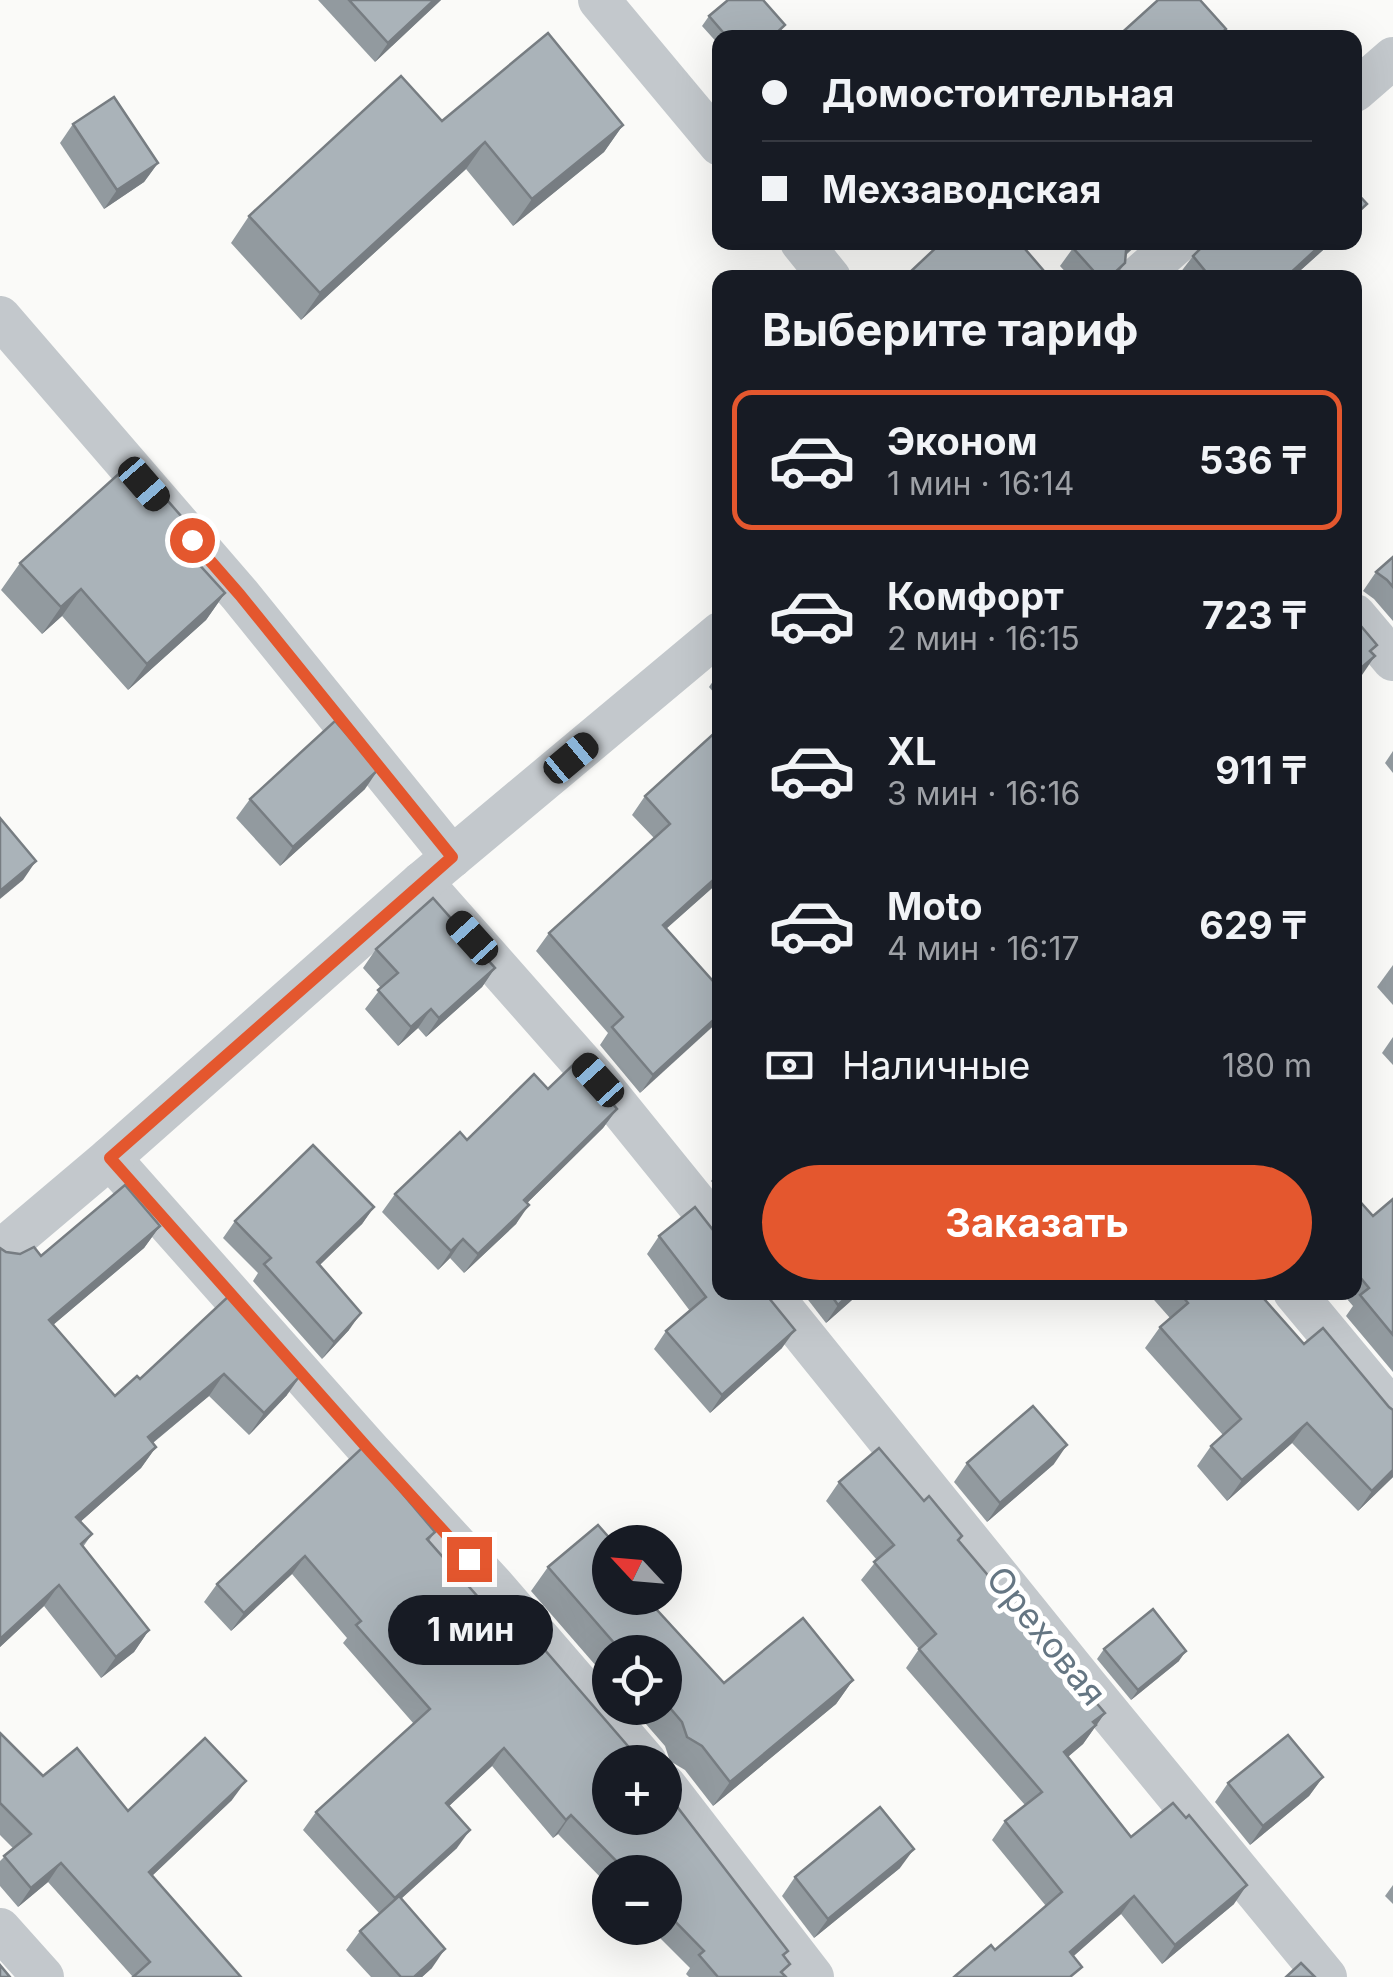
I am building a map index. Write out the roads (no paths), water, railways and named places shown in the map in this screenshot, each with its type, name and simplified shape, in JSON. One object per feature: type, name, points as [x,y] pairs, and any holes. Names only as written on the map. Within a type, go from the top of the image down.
[{"type":"street","points":[[599,0],[712,135]]},
{"type":"street","points":[[1362,84],[1393,58]]},
{"type":"street","points":[[807,250],[824,270]]},
{"type":"street","points":[[1147,270],[1169,250]]},
{"type":"street","points":[[0,317],[240,595],[437,869],[712,1222]]},
{"type":"street","points":[[1362,623],[1393,660]]},
{"type":"street","points":[[0,1251],[437,869],[712,640]]},
{"type":"street","points":[[110,1158],[631,1745]]},
{"type":"street","name":"Ореховая","points":[[775,1300],[1326,1977]]},
{"type":"street","points":[[1301,1300],[1393,1411]]},
{"type":"street","points":[[682,1807],[813,1977]]},
{"type":"street","points":[[0,1929],[42,1977]]}]
